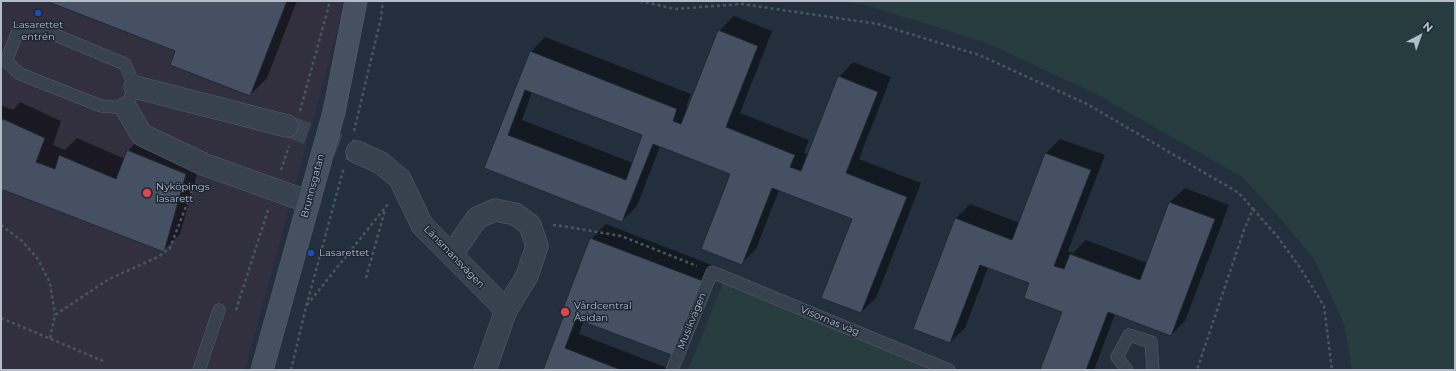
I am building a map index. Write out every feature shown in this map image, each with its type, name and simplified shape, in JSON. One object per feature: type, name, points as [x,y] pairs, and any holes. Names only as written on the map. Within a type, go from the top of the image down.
[{"type":"main road","name":"Brunnsgatan","points":[[262,370],[334,112],[356,1]]},
{"type":"street","points":[[135,87],[287,126]]},
{"type":"street","points":[[126,108],[142,135],[203,164],[309,202]]},
{"type":"street","name":"Länsmansvägen","points":[[352,151],[381,163],[400,179],[422,225],[506,310]]},
{"type":"street","points":[[452,254],[477,218],[495,210],[515,214],[530,225],[537,246],[527,276],[506,310],[485,370]]},
{"type":"lane","points":[[41,29],[126,64],[135,87],[126,108],[101,106],[20,74],[6,61],[18,31],[41,29]]},
{"type":"lane","name":"Musikvägen","points":[[672,370],[712,272]]},
{"type":"lane","name":"Visornas väg","points":[[712,272],[949,370]]},
{"type":"lane","points":[[199,370],[220,310]]},
{"type":"lane","points":[[1127,370],[1117,357],[1129,335],[1151,342],[1154,370]]},
{"type":"path","points":[[291,370],[306,307],[352,151],[381,18],[383,1]]},
{"type":"path","points":[[640,1],[675,9],[742,4],[878,24],[979,55],[1087,104],[1239,193],[1277,236],[1299,266],[1324,306],[1332,370]]},
{"type":"path","points":[[55,315],[108,279],[158,257],[170,248],[203,164]]},
{"type":"path","points":[[366,278],[386,207],[400,179]]},
{"type":"path","points":[[306,307],[386,207]]},
{"type":"path","points":[[1197,370],[1244,230],[1253,209]]},
{"type":"path","points":[[1,224],[22,241],[38,259],[50,283],[55,315],[50,338]]},
{"type":"path","points":[[530,225],[562,226],[621,236],[712,272]]},
{"type":"path","points":[[1,318],[103,360]]},
{"type":"shaded area","name":"Nyköpings lasarett","points":[[1,1],[343,1],[341,16],[245,370],[1,370]]},
{"type":"green space","points":[[837,1],[1455,1],[1455,370],[1352,370],[1344,324],[1314,259],[1275,212],[1242,177],[1098,95],[987,43],[862,4]]},
{"type":"green space","points":[[723,283],[933,370],[688,370]]},
{"type":"building","points":[[46,1],[287,1],[250,96],[170,65],[175,51]]},
{"type":"building","points":[[718,30],[758,46],[726,127],[795,155],[790,167],[801,171],[838,76],[878,92],[846,173],[907,197],[861,313],[821,298],[852,219],[772,188],[742,265],[701,249],[730,174],[653,144],[622,222],[484,168],[530,51],[677,109],[673,121],[681,124]],"holes":[[[525,90],[642,135],[626,180],[508,135]]]},
{"type":"building","points":[[3,119],[45,138],[36,162],[55,169],[59,155],[116,179],[127,150],[186,174],[164,252],[1,189],[1,122]]},
{"type":"building","points":[[1045,153],[1091,170],[1054,266],[1064,269],[1070,254],[1140,280],[1169,202],[1215,219],[1171,336],[1108,312],[1086,370],[1040,370],[1062,312],[1024,298],[1029,283],[980,265],[950,343],[913,329],[955,218],[1012,240]]},
{"type":"building","points":[[590,238],[703,281],[674,356],[576,319],[565,348],[621,370],[543,370],[565,312],[562,311]]},
{"type":"tunnel","points":[[287,126],[357,152]]},
{"type":"place","name":"Lasarettet entrén","points":[[38,13]]},
{"type":"place","name":"Nyköpings lasarett","points":[[147,193]]},
{"type":"place","name":"Lasarettet","points":[[311,253]]},
{"type":"place","name":"Vårdcentral Åsidan","points":[[565,312]]}]
